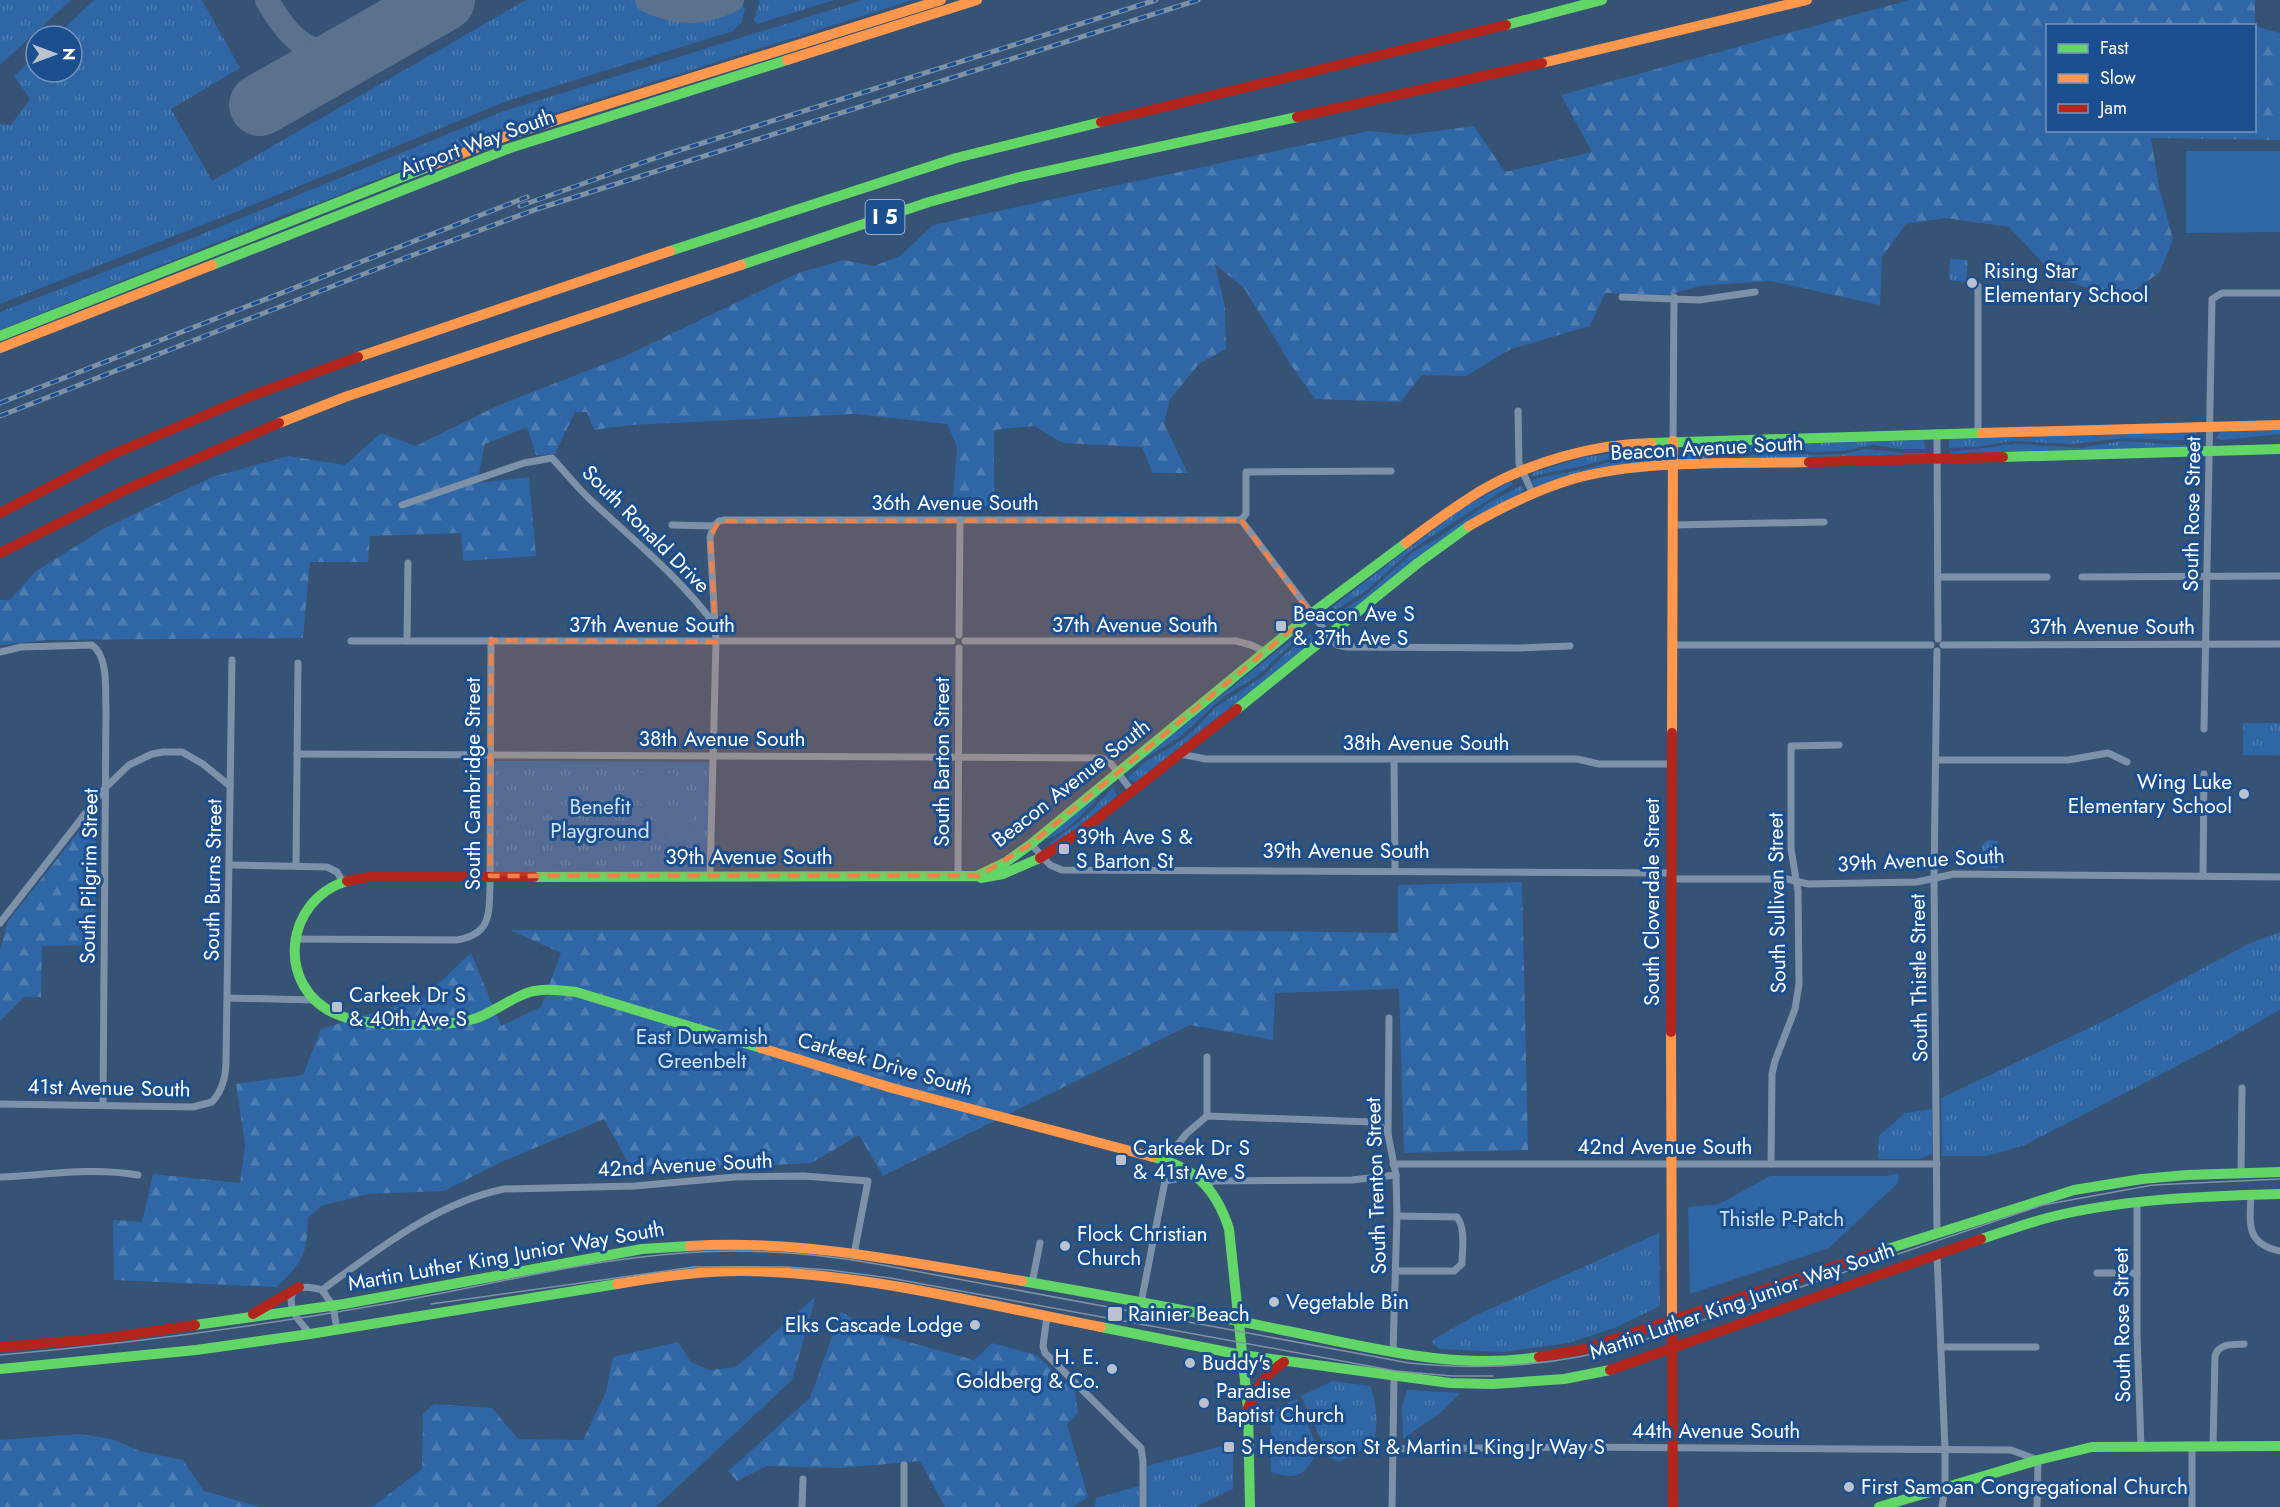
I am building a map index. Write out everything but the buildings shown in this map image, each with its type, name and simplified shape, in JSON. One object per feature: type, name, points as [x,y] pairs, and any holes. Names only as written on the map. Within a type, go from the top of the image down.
[{"type":"main road","name":"Airport Way South","points":[[0,336],[509,135],[941,0]]},
{"type":"main road","name":"Airport Way South","points":[[0,348],[510,148],[977,0]]},
{"type":"main road","name":"I 5","points":[[0,513],[111,455],[251,396],[754,223],[956,158],[1221,92],[1525,21],[1602,0]]},
{"type":"main road","name":"I 5","points":[[0,553],[96,503],[268,426],[334,401],[929,202],[1020,177],[1588,53],[1807,0]]},
{"type":"main road","name":"Beacon Avenue South","points":[[979,876],[1006,862],[1031,844],[1311,614],[1450,510],[1484,489],[1521,471],[1598,449],[1673,441],[2280,424]]},
{"type":"main road","name":"South Cloverdale Street","points":[[1673,441],[1671,1165],[1673,1507]]},
{"type":"main road","name":"Beacon Avenue South","points":[[979,876],[981,878],[993,877],[1015,871],[1042,857],[1180,754],[1459,531],[1533,494],[1590,475],[1673,466],[2280,449]]},
{"type":"main road","name":"39th Avenue South","points":[[411,876],[979,876]]},
{"type":"main road","name":"Carkeek Drive South","points":[[411,876],[369,877],[342,882],[310,903],[303,915],[294,939],[296,966],[306,990],[314,1000],[334,1015],[356,1022],[438,1024],[473,1019],[489,1014],[535,991],[547,989],[576,992],[892,1088],[1166,1160],[1185,1168],[1202,1180]]},
{"type":"main road","name":"Martin Luther King Junior Way South","points":[[0,1347],[119,1336],[333,1306],[642,1249],[725,1244],[777,1246],[854,1254],[1239,1320],[1393,1352],[1484,1361],[1532,1358],[1585,1349],[1937,1232],[2074,1190],[2142,1179],[2280,1172]]},
{"type":"main road","points":[[1202,1180],[1223,1209],[1229,1229],[1248,1408],[1250,1507]]},
{"type":"main road","name":"Martin Luther King Junior Way South","points":[[0,1369],[152,1356],[337,1330],[660,1277],[738,1271],[783,1273],[863,1282],[1284,1362],[1450,1383],[1537,1382],[1612,1369],[1937,1254],[2048,1218],[2137,1202],[2280,1194]]},
{"type":"main road","points":[[245,1318],[299,1287]]},
{"type":"main road","points":[[1248,1408],[1261,1379],[1284,1362]]},
{"type":"main road","points":[[1879,1507],[2092,1447],[2280,1446]]},
{"type":"street","points":[[1978,286],[1978,432]]},
{"type":"street","points":[[1622,297],[1674,297],[1699,300],[1755,292]]},
{"type":"street","name":"South Rose Street","points":[[2204,729],[2212,299],[2222,293],[2280,293]]},
{"type":"street","name":"South Cloverdale Street","points":[[1673,441],[1674,297]]},
{"type":"street","points":[[1518,411],[1518,458],[1521,471],[1533,494]]},
{"type":"street","points":[[1931,645],[1937,651],[1941,650],[1937,434]]},
{"type":"street","name":"South Ronald Drive","points":[[402,505],[524,463],[552,458],[594,504],[649,551],[695,599],[715,625]]},
{"type":"street","points":[[1392,471],[1246,472],[1246,514],[1242,520],[1311,614],[1337,645],[1347,647],[1518,648],[1570,646]]},
{"type":"street","name":"36th Avenue South","points":[[672,525],[714,526],[719,521],[725,520],[1242,520]]},
{"type":"street","points":[[959,634],[960,520]]},
{"type":"street","points":[[1673,525],[1824,522]]},
{"type":"street","points":[[710,877],[716,642],[710,537],[714,526]]},
{"type":"street","points":[[407,641],[408,562]]},
{"type":"street","points":[[2082,576],[2280,576]]},
{"type":"street","points":[[1938,577],[2047,577]]},
{"type":"street","points":[[959,634],[964,637],[965,642],[963,647],[959,648],[954,646],[952,641],[954,636],[959,634]]},
{"type":"street","name":"South Cambridge Street","points":[[294,939],[456,940],[473,937],[484,927],[489,912],[490,876],[491,640]]},
{"type":"street","name":"37th Avenue South","points":[[351,641],[952,641]]},
{"type":"street","name":"37th Avenue South","points":[[965,642],[1236,641],[1266,652]]},
{"type":"street","points":[[1673,645],[1931,645],[1933,641],[1941,642]]},
{"type":"street","name":"37th Avenue South","points":[[1941,642],[2280,644]]},
{"type":"street","name":"South Pilgrim Street","points":[[0,652],[21,647],[92,645],[98,649],[102,657],[105,680],[106,787],[103,1104]]},
{"type":"street","name":"South Barton Street","points":[[958,877],[959,648]]},
{"type":"street","name":"South Thistle Street","points":[[1937,651],[1934,878],[1937,1232]]},
{"type":"street","name":"South Burns Street","points":[[216,1098],[226,1072],[231,865],[232,660]]},
{"type":"street","points":[[296,866],[298,663]]},
{"type":"street","name":"South Sullivan Street","points":[[1771,1164],[1772,1074],[1798,997],[1798,891],[1791,849],[1791,746],[1839,745]]},
{"type":"street","points":[[0,923],[106,787],[129,765],[142,758],[174,751],[195,758],[230,786]]},
{"type":"street","points":[[1936,760],[2068,760],[2108,753],[2127,762]]},
{"type":"street","name":"38th Avenue South","points":[[297,754],[1100,758],[1109,761],[1131,790]]},
{"type":"street","name":"38th Avenue South","points":[[1180,754],[1206,759],[1577,759],[1599,764],[1672,764]]},
{"type":"street","points":[[1394,760],[1395,871]]},
{"type":"street","points":[[2203,876],[2204,774]]},
{"type":"street","name":"39th Avenue South","points":[[1031,844],[1056,869],[1070,870],[1395,871],[1672,876],[1787,879],[1808,884],[1917,882],[1954,874],[2280,877]]},
{"type":"street","points":[[231,865],[331,867],[337,872],[342,882]]},
{"type":"street","points":[[228,998],[314,1000]]},
{"type":"street","name":"South Trenton Street","points":[[1389,1018],[1388,1134],[1396,1175],[1397,1216],[1393,1352]]},
{"type":"street","points":[[1207,1057],[1207,1116]]},
{"type":"street","points":[[2241,1173],[2242,1088]]},
{"type":"street","name":"41st Avenue South","points":[[0,1104],[193,1107],[208,1104],[216,1098]]},
{"type":"street","points":[[1166,1160],[1186,1134],[1207,1116],[1371,1122],[1388,1134]]},
{"type":"street","name":"42nd Avenue South","points":[[1393,1164],[1936,1164]]},
{"type":"street","points":[[0,1177],[46,1175],[84,1170],[138,1175]]},
{"type":"street","points":[[1142,1303],[1165,1181],[1352,1180],[1396,1175]]},
{"type":"street","name":"42nd Avenue South","points":[[322,1290],[400,1235],[435,1215],[486,1193],[504,1189],[635,1186],[746,1177],[804,1176],[868,1181],[854,1254]]},
{"type":"street","points":[[2251,1195],[2252,1234],[2263,1246],[2280,1251]]},
{"type":"street","name":"South Rose Street","points":[[2137,1202],[2141,1447]]},
{"type":"street","points":[[1397,1216],[1457,1217],[1462,1224],[1462,1264],[1454,1271],[1397,1271]]},
{"type":"street","points":[[1032,1283],[1040,1243]]},
{"type":"street","points":[[1937,1254],[1945,1449],[1945,1488],[1942,1507]]},
{"type":"street","points":[[2097,1273],[2137,1273]]},
{"type":"street","points":[[310,1334],[293,1312],[292,1296],[299,1287],[322,1290],[333,1306],[337,1330]]},
{"type":"street","points":[[1047,1316],[1043,1346],[1045,1353],[1141,1448],[1143,1507]]},
{"type":"street","points":[[2214,1446],[2215,1356],[2221,1347],[2244,1344]]},
{"type":"street","points":[[1941,1347],[2036,1347]]},
{"type":"street","points":[[1392,1507],[1394,1377]]},
{"type":"street","points":[[2192,1446],[2192,1507]]},
{"type":"street","name":"44th Avenue South","points":[[1393,1449],[2011,1450],[2038,1461]]},
{"type":"street","points":[[2037,1507],[2038,1461]]},
{"type":"street","points":[[904,1465],[904,1507]]},
{"type":"street","points":[[802,1507],[803,1479]]},
{"type":"highlighted area","points":[[1241,520],[1311,614],[1031,844],[979,876],[490,876],[491,640],[716,642],[710,537],[719,521]]},
{"type":"green space","points":[[0,0],[71,0],[45,24],[24,24],[24,43],[0,65]]},
{"type":"green space","points":[[94,0],[202,0],[240,68],[171,109],[212,181],[526,0],[635,0],[652,10],[674,18],[698,19],[718,15],[741,4],[745,9],[741,23],[733,31],[507,101],[233,213],[0,304],[0,124],[11,125],[30,99],[14,76],[24,66],[24,84],[84,84],[84,24],[69,24]]},
{"type":"green space","points":[[760,0],[834,0],[757,24],[754,20]]},
{"type":"green space","points":[[863,0],[913,0],[539,118],[281,216],[0,330],[0,312],[190,239],[504,111]]},
{"type":"green space","points":[[1909,0],[2255,0],[2255,24],[2046,24],[2046,132],[2256,132],[2256,26],[2280,33],[2280,140],[2151,138],[2159,187],[2173,239],[2160,272],[2121,300],[2056,277],[2009,227],[1946,218],[1906,224],[1882,257],[1880,305],[1770,281],[1699,286],[1668,295],[1605,293],[1590,326],[1511,349],[1466,376],[1422,375],[1400,402],[1315,399],[1291,365],[1244,288],[1215,264],[1225,307],[1226,349],[1199,364],[1170,399],[1164,424],[1188,473],[1153,473],[1142,447],[1063,443],[1034,426],[994,430],[994,506],[967,506],[953,497],[957,447],[947,424],[855,414],[631,425],[594,430],[587,412],[575,412],[555,454],[536,455],[527,427],[485,444],[477,483],[529,477],[536,556],[463,561],[461,533],[370,536],[368,562],[310,562],[303,638],[49,640],[0,645],[0,600],[10,600],[35,572],[105,528],[212,477],[289,456],[345,465],[381,433],[416,446],[499,405],[625,356],[798,273],[843,260],[874,266],[900,256],[933,225],[1369,131],[1407,135],[1474,126],[1505,172],[1592,152],[1561,95]]},
{"type":"green space","points":[[2186,151],[2280,151],[2280,232],[2186,233]]},
{"type":"green space","points":[[1950,259],[1968,260],[1966,282],[1949,280]]},
{"type":"green space","points":[[2280,430],[2280,434],[2216,439],[2220,432]]},
{"type":"green space","points":[[2196,432],[2197,441],[2123,438],[2073,444],[2011,441],[1976,447],[1949,448],[1949,439]]},
{"type":"green space","points":[[1924,440],[1925,449],[1899,449],[1874,445],[1841,451],[1813,452],[1771,447],[1737,455],[1711,450],[1686,449],[1686,447]]},
{"type":"green space","points":[[2123,441],[2196,446],[2196,448],[1952,455],[1950,452],[2017,444],[2079,448]]},
{"type":"green space","points":[[1657,447],[1657,451],[1627,454],[1531,477],[1534,472],[1585,457]]},
{"type":"green space","points":[[1865,449],[1925,453],[1925,456],[1686,462],[1685,453],[1709,453],[1736,459],[1766,451],[1812,455],[1844,454]]},
{"type":"green space","points":[[1657,454],[1656,463],[1537,487],[1532,483],[1533,480],[1544,476],[1627,458]]},
{"type":"green space","points":[[1511,481],[1513,484],[1411,550],[1367,590],[1324,617],[1327,611],[1459,510]]},
{"type":"green space","points":[[1521,486],[1523,489],[1521,494],[1500,504],[1334,624],[1327,623],[1327,620],[1366,595],[1413,552],[1438,538],[1490,502]]},
{"type":"green space","points":[[1305,629],[1306,631],[1257,676],[1222,698],[1180,737],[1126,773],[1126,771]]},
{"type":"green space","points":[[1310,633],[1314,641],[1137,781],[1129,780],[1129,776],[1148,760],[1175,745],[1195,729],[1216,707],[1265,675]]},
{"type":"green space","points":[[2243,723],[2280,723],[2280,755],[2243,755]]},
{"type":"green space","name":"Benefit Playground","points":[[489,761],[711,762],[706,878],[489,878]]},
{"type":"green space","points":[[635,773],[675,773],[675,791],[635,791]]},
{"type":"green space","points":[[1109,786],[1072,824],[1055,836],[1046,839],[1046,836]]},
{"type":"green space","points":[[1113,787],[1117,796],[1054,846],[1051,846],[1050,843],[1086,816]]},
{"type":"green space","points":[[645,798],[656,801],[681,819],[681,801],[694,801],[692,820],[682,820],[695,828],[685,850],[636,799]]},
{"type":"green space","points":[[96,810],[95,945],[42,946],[41,997],[24,997],[0,1021],[0,950],[8,921]]},
{"type":"green space","points":[[1989,840],[1998,841],[1998,868],[1982,868],[1982,844]]},
{"type":"green space","name":"East Duwamish Greenbelt","points":[[1522,882],[1528,1150],[1404,1153],[1399,989],[1275,993],[1273,1040],[1190,1025],[883,1176],[859,1135],[811,1163],[634,1173],[604,1119],[499,1163],[444,1191],[368,1194],[321,1206],[308,1218],[305,1250],[302,1257],[276,1287],[114,1280],[113,1220],[142,1222],[153,1174],[240,1183],[245,1145],[236,1084],[303,1075],[321,1029],[424,997],[471,953],[501,1026],[541,1007],[561,953],[510,930],[1206,930],[1398,933],[1398,885]]},
{"type":"green space","points":[[2280,932],[2280,1010],[2025,1145],[1987,1156],[1942,1156],[1941,1098],[2112,1017],[2248,944]]},
{"type":"green space","points":[[1932,1109],[1932,1154],[1919,1159],[1878,1159],[1879,1136],[1905,1113]]},
{"type":"green space","name":"Thistle P-Patch","points":[[1899,1173],[1898,1183],[1829,1248],[1690,1294],[1688,1207],[1719,1204],[1770,1176],[1885,1176]]},
{"type":"green space","points":[[1659,1233],[1660,1306],[1615,1328],[1568,1343],[1504,1352],[1439,1349],[1431,1341],[1474,1316]]},
{"type":"green space","points":[[816,1296],[792,1380],[656,1507],[372,1507],[422,1469],[423,1414],[434,1404],[492,1408],[518,1439],[583,1440],[606,1392],[613,1357],[678,1342],[691,1362],[710,1370],[736,1367]]},
{"type":"green space","points":[[841,1312],[883,1335],[974,1360],[992,1343],[1036,1355],[1075,1390],[1078,1413],[1067,1424],[1088,1497],[1073,1507],[945,1507],[920,1461],[841,1468],[767,1466],[737,1481],[728,1471],[810,1398]]},
{"type":"green space","points":[[1332,1381],[1370,1386],[1376,1415],[1373,1444],[1339,1462],[1329,1457],[1301,1396]]},
{"type":"green space","points":[[1407,1390],[1460,1393],[1440,1413],[1403,1439],[1402,1407]]},
{"type":"green space","points":[[1297,1399],[1317,1447],[1306,1470],[1295,1475],[1280,1475],[1271,1472],[1271,1412]]},
{"type":"green space","points":[[80,1434],[112,1439],[140,1451],[183,1460],[204,1491],[260,1507],[0,1507],[0,1440]]},
{"type":"green space","points":[[1233,1443],[1233,1489],[1196,1507],[1147,1507],[1147,1466]]},
{"type":"green space","points":[[1139,1486],[1139,1507],[1095,1507],[1096,1498]]},
{"type":"taxiway","points":[[267,0],[279,20],[295,38],[314,49],[338,52],[365,44]]},
{"type":"taxiway","points":[[647,0],[679,11],[700,11],[732,0]]},
{"type":"runway","points":[[260,105],[444,0]]},
{"type":"tram line","points":[[0,1355],[142,1340],[284,1321],[606,1262],[683,1253],[756,1251],[805,1254],[877,1264],[1409,1363],[1466,1366],[1523,1365],[1579,1357],[1635,1343],[2043,1205],[2153,1185],[2280,1179]]},
{"type":"tram line","points":[[431,1304],[694,1267],[785,1267],[890,1278],[1396,1371],[1452,1376],[1493,1376]]},
{"type":"railway","points":[[520,206],[658,157],[1156,0]]},
{"type":"railway","points":[[0,416],[537,209],[1198,0]]},
{"type":"railway","points":[[0,403],[527,197]]},
{"type":"traffic: fast","points":[[1506,25],[1602,0]]},
{"type":"traffic: fast","points":[[212,265],[510,148],[787,60]]},
{"type":"traffic: fast","points":[[741,265],[929,202],[1020,177],[1297,117]]},
{"type":"traffic: fast","points":[[670,251],[956,158],[1101,122]]},
{"type":"traffic: fast","points":[[0,336],[425,168]]},
{"type":"traffic: fast","points":[[1651,443],[1982,433]]},
{"type":"traffic: fast","points":[[2003,457],[2280,449]]},
{"type":"traffic: fast","points":[[1237,709],[1418,563],[1469,526]]},
{"type":"traffic: fast","points":[[979,875],[1006,862],[1031,844],[1311,614],[1406,543]]},
{"type":"traffic: fast","points":[[534,877],[979,876],[981,878],[1003,874],[1040,858]]},
{"type":"traffic: fast","points":[[347,881],[326,891],[310,906],[300,924],[295,945],[296,965],[303,984],[316,1001],[336,1014],[350,1019],[386,1024],[446,1024],[477,1018],[528,992],[562,990],[576,992],[761,1048]]},
{"type":"traffic: fast","points":[[1153,1157],[1168,1161],[1192,1173],[1201,1181],[1217,1202],[1229,1229],[1248,1409],[1250,1507]]},
{"type":"traffic: fast","points":[[1878,1252],[2074,1190],[2142,1179],[2187,1175],[2280,1172]]},
{"type":"traffic: fast","points":[[1981,1239],[2047,1218],[2104,1207],[2193,1197],[2280,1194]]},
{"type":"traffic: fast","points":[[195,1325],[344,1304],[642,1249],[690,1246]]},
{"type":"traffic: fast","points":[[1022,1281],[1409,1355],[1474,1361],[1507,1361],[1539,1357]]},
{"type":"traffic: fast","points":[[0,1369],[196,1350],[310,1334],[617,1284]]},
{"type":"traffic: fast","points":[[1101,1327],[1242,1355],[1450,1383],[1493,1384],[1564,1379],[1610,1370]]},
{"type":"traffic: fast","points":[[1879,1507],[2038,1460],[2092,1447],[2280,1446]]},
{"type":"traffic: slow","points":[[425,168],[509,135],[941,0]]},
{"type":"traffic: slow","points":[[787,60],[977,0]]},
{"type":"traffic: slow","points":[[1542,63],[1807,0]]},
{"type":"traffic: slow","points":[[358,357],[670,251]]},
{"type":"traffic: slow","points":[[0,348],[212,265]]},
{"type":"traffic: slow","points":[[279,423],[345,397],[741,265]]},
{"type":"traffic: slow","points":[[1982,433],[2280,425]]},
{"type":"traffic: slow","points":[[1672,733],[1673,441]]},
{"type":"traffic: slow","points":[[1406,543],[1482,490],[1521,471],[1585,451],[1651,443]]},
{"type":"traffic: slow","points":[[1469,526],[1559,483],[1600,473],[1659,465],[1809,462]]},
{"type":"traffic: slow","points":[[1671,1032],[1672,1322]]},
{"type":"traffic: slow","points":[[761,1048],[892,1088],[1153,1157]]},
{"type":"traffic: slow","points":[[690,1246],[732,1245],[815,1249],[898,1260],[1022,1281]]},
{"type":"traffic: slow","points":[[617,1284],[709,1272],[740,1271],[831,1277],[921,1291],[1101,1327]]},
{"type":"traffic: jam","points":[[1101,122],[1506,25]]},
{"type":"traffic: jam","points":[[1297,117],[1542,63]]},
{"type":"traffic: jam","points":[[0,513],[111,455],[251,396],[358,357]]},
{"type":"traffic: jam","points":[[0,553],[127,489],[279,423]]},
{"type":"traffic: jam","points":[[1809,462],[2003,457]]},
{"type":"traffic: jam","points":[[1040,858],[1080,832],[1237,709]]},
{"type":"traffic: jam","points":[[1671,1032],[1672,733]]},
{"type":"traffic: jam","points":[[347,881],[369,877],[534,877]]},
{"type":"traffic: jam","points":[[1610,1370],[1981,1239]]},
{"type":"traffic: jam","points":[[1539,1357],[1585,1349],[1878,1252]]},
{"type":"traffic: jam","points":[[253,1314],[299,1287]]},
{"type":"traffic: jam","points":[[1672,1322],[1673,1507]]},
{"type":"traffic: jam","points":[[0,1347],[108,1338],[195,1325]]},
{"type":"traffic: jam","points":[[1248,1408],[1262,1382],[1284,1362]]},
{"type":"place","name":"Rising Star Elementary School","points":[[1972,283]]},
{"type":"place","name":"Beacon Ave S & 37th Ave S","points":[[1281,626]]},
{"type":"place","name":"Wing Luke Elementary School","points":[[2244,794]]},
{"type":"place","name":"39th Ave S & S Barton St","points":[[1064,849]]},
{"type":"place","name":"Carkeek Dr S & 40th Ave S","points":[[337,1007]]},
{"type":"place","name":"Carkeek Dr S & 41st Ave S","points":[[1121,1160]]},
{"type":"place","name":"Flock Christian Church","points":[[1065,1246]]},
{"type":"place","name":"Vegetable Bin","points":[[1274,1302]]},
{"type":"place","name":"Rainier Beach","points":[[1115,1314]]},
{"type":"place","name":"Elks Cascade Lodge","points":[[975,1325]]},
{"type":"place","name":"Buddy's","points":[[1190,1363]]},
{"type":"place","name":"H. E. Goldberg & Co.","points":[[1112,1369]]},
{"type":"place","name":"Paradise Baptist Church","points":[[1204,1403]]},
{"type":"place","name":"S Henderson St & Martin L King Jr Way S","points":[[1229,1447]]},
{"type":"place","name":"First Samoan Congregational Church","points":[[1849,1487]]}]
